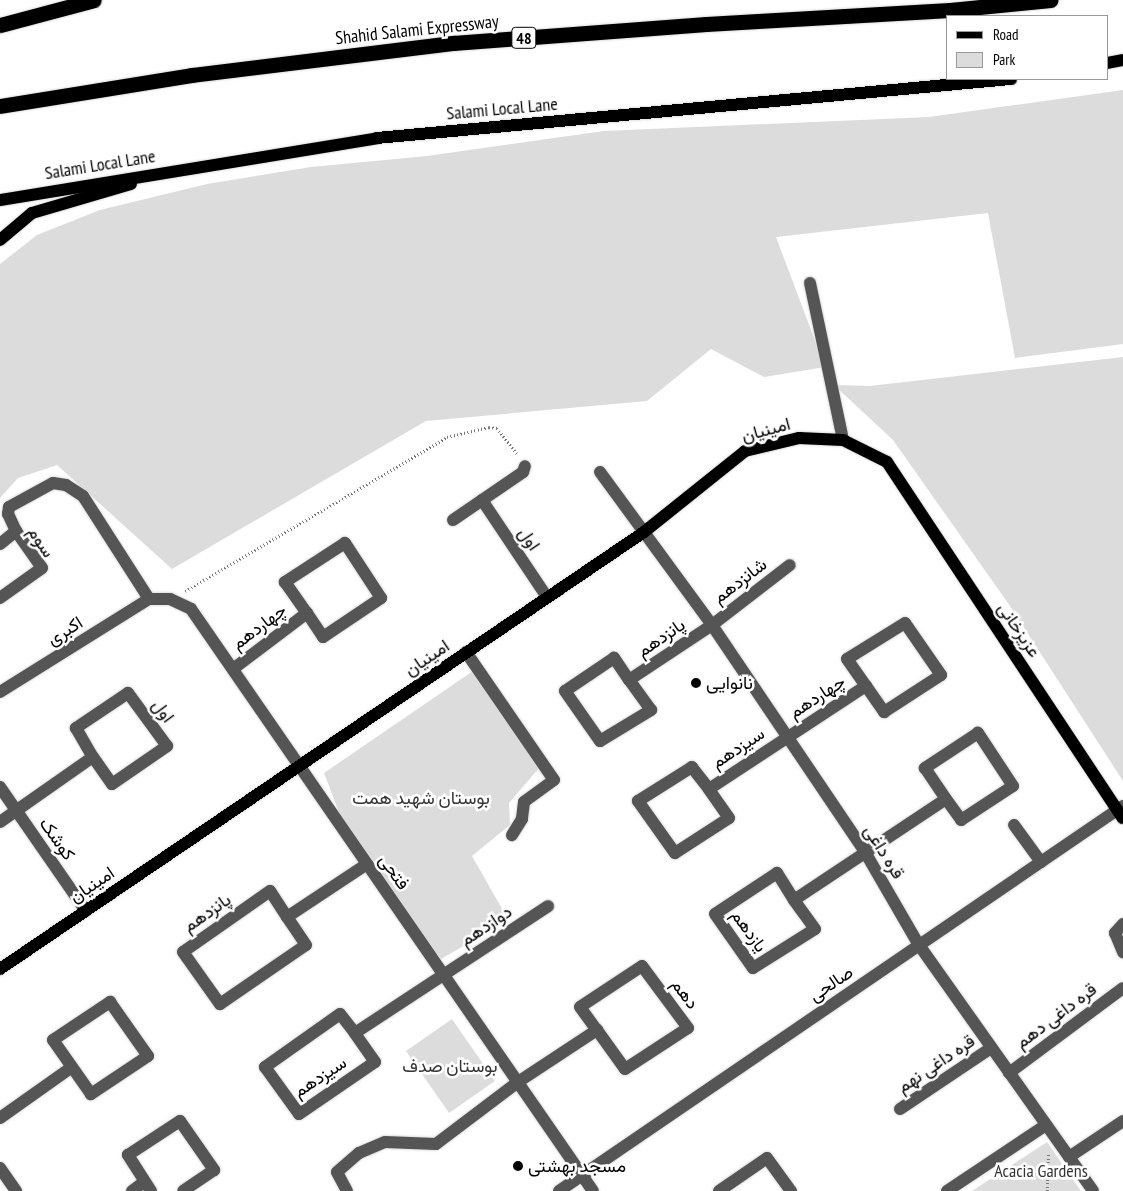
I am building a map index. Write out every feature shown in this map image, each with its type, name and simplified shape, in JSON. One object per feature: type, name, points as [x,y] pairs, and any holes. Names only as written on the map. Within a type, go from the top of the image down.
[{"type":"highway","points":[[0,25],[94,0]]},
{"type":"highway","name":"Shahid Salami Expressway","points":[[0,106],[192,75],[453,43],[706,24],[950,10],[1051,0]]},
{"type":"main road","points":[[1108,63],[1123,60]]},
{"type":"main road","name":"Salami Local Lane","points":[[0,200],[377,138],[1000,80]]},
{"type":"main road","points":[[0,240],[32,213],[182,169]]},
{"type":"main road","name":"امینیان","points":[[0,969],[644,532],[745,451],[799,438],[843,440],[887,462]]},
{"type":"main road","name":"عزیزخانی","points":[[887,462],[1121,811]]},
{"type":"street","points":[[810,283],[843,440]]},
{"type":"street","points":[[453,520],[524,472],[525,466]]},
{"type":"street","name":"قره داغی","points":[[600,472],[712,625],[865,852],[919,945],[1093,1191]]},
{"type":"street","points":[[16,531],[10,522],[9,507],[53,483],[74,489],[83,496],[149,599]]},
{"type":"street","name":"اول","points":[[482,500],[547,597]]},
{"type":"street","name":"سوم","points":[[0,544],[16,531],[42,568],[0,598]]},
{"type":"street","name":"چهاردهم","points":[[345,543],[380,598],[323,638],[307,613],[285,582],[345,543]]},
{"type":"street","name":"شانزدهم","points":[[712,625],[790,565]]},
{"type":"street","name":"فتحی","points":[[149,599],[170,600],[191,609],[593,1191]]},
{"type":"street","name":"اکبری","points":[[0,692],[149,599]]},
{"type":"street","name":"چهاردهم","points":[[233,669],[307,613]]},
{"type":"street","name":"چهاردهم","points":[[905,623],[941,675],[884,712],[866,686],[847,659],[905,623]]},
{"type":"street","name":"پانزدهم","points":[[629,680],[712,625]]},
{"type":"street","points":[[466,652],[554,780],[524,802],[522,819],[512,836]]},
{"type":"street","name":"پانزدهم","points":[[614,658],[629,680],[651,710],[600,741],[565,691],[614,658]]},
{"type":"street","name":"چهاردهم","points":[[787,737],[866,686]]},
{"type":"street","name":"اول","points":[[128,693],[167,746],[112,784],[93,757],[76,728],[128,693]]},
{"type":"street","points":[[978,733],[1013,786],[961,820],[946,799],[926,768],[978,733]]},
{"type":"street","name":"سیزدهم","points":[[709,788],[787,737]]},
{"type":"street","points":[[0,822],[93,757]]},
{"type":"street","name":"سیزدهم","points":[[692,767],[709,788],[730,818],[675,853],[638,801],[692,767]]},
{"type":"street","name":"کوشک","points":[[0,787],[86,911]]},
{"type":"street","points":[[794,900],[946,799]]},
{"type":"street","name":"صالحی","points":[[558,1191],[1041,862],[1121,811]]},
{"type":"street","points":[[1014,825],[1041,862]]},
{"type":"street","points":[[287,917],[367,864]]},
{"type":"street","name":"یازدهم","points":[[777,873],[794,900],[815,928],[753,968],[715,914],[777,873]]},
{"type":"street","name":"پانزدهم","points":[[270,891],[287,917],[306,945],[220,1004],[183,952],[270,891]]},
{"type":"street","name":"دوازدهم","points":[[444,975],[548,906]]},
{"type":"street","points":[[1123,924],[1115,933],[1123,952]]},
{"type":"street","name":"دهم","points":[[642,966],[688,1028],[625,1069],[597,1030],[580,1007],[642,966]]},
{"type":"street","name":"سیزدهم","points":[[355,1033],[444,975]]},
{"type":"street","name":"قره داغی دهم","points":[[1009,1073],[1123,988]]},
{"type":"street","points":[[110,1002],[148,1056],[91,1094],[72,1067],[53,1040],[110,1002]]},
{"type":"street","name":"سیزدهم","points":[[340,1014],[355,1033],[375,1062],[299,1114],[265,1067],[340,1014]]},
{"type":"street","points":[[347,1191],[337,1172],[359,1153],[385,1142],[436,1144],[518,1082],[597,1030]]},
{"type":"street","name":"قره داغی نهم","points":[[900,1109],[991,1048]]},
{"type":"street","points":[[0,1118],[72,1067]]},
{"type":"street","points":[[132,1191],[148,1187],[128,1155],[180,1121],[214,1170],[183,1191]]},
{"type":"street","points":[[1069,1157],[1123,1121]]},
{"type":"street","points":[[947,1191],[1046,1125]]},
{"type":"street","points":[[718,1191],[767,1158],[791,1191]]},
{"type":"street","points":[[0,1168],[16,1191]]},
{"type":"path","points":[[170,600],[447,437],[490,426],[497,428],[525,466]]},
{"type":"path","points":[[1047,1191],[1048,1150],[1059,1143]]},
{"type":"green space","points":[[1123,90],[1123,344],[1015,358],[988,213],[776,237],[825,367],[764,377],[711,349],[647,401],[426,421],[172,569],[57,465],[18,478],[0,498],[0,264],[37,235],[100,210],[207,184],[311,167],[427,156],[604,131],[929,117]]},
{"type":"green space","points":[[1123,357],[1123,781],[1010,606],[893,440],[834,385],[870,386]]},
{"type":"green space","name":"بوستان شهید همت","points":[[473,671],[540,767],[509,803],[510,825],[472,856],[505,914],[503,923],[441,959],[409,920],[340,815],[324,773]]},
{"type":"green space","name":"بوستان صدف","points":[[452,1019],[495,1081],[449,1113],[406,1051]]},
{"type":"green space","name":"Acacia Gardens","points":[[1047,1142],[1081,1191],[972,1191]]},
{"type":"place","name":"نانوایی","points":[[696,683]]},
{"type":"place","name":"مسجد بهشتی","points":[[518,1166]]}]
